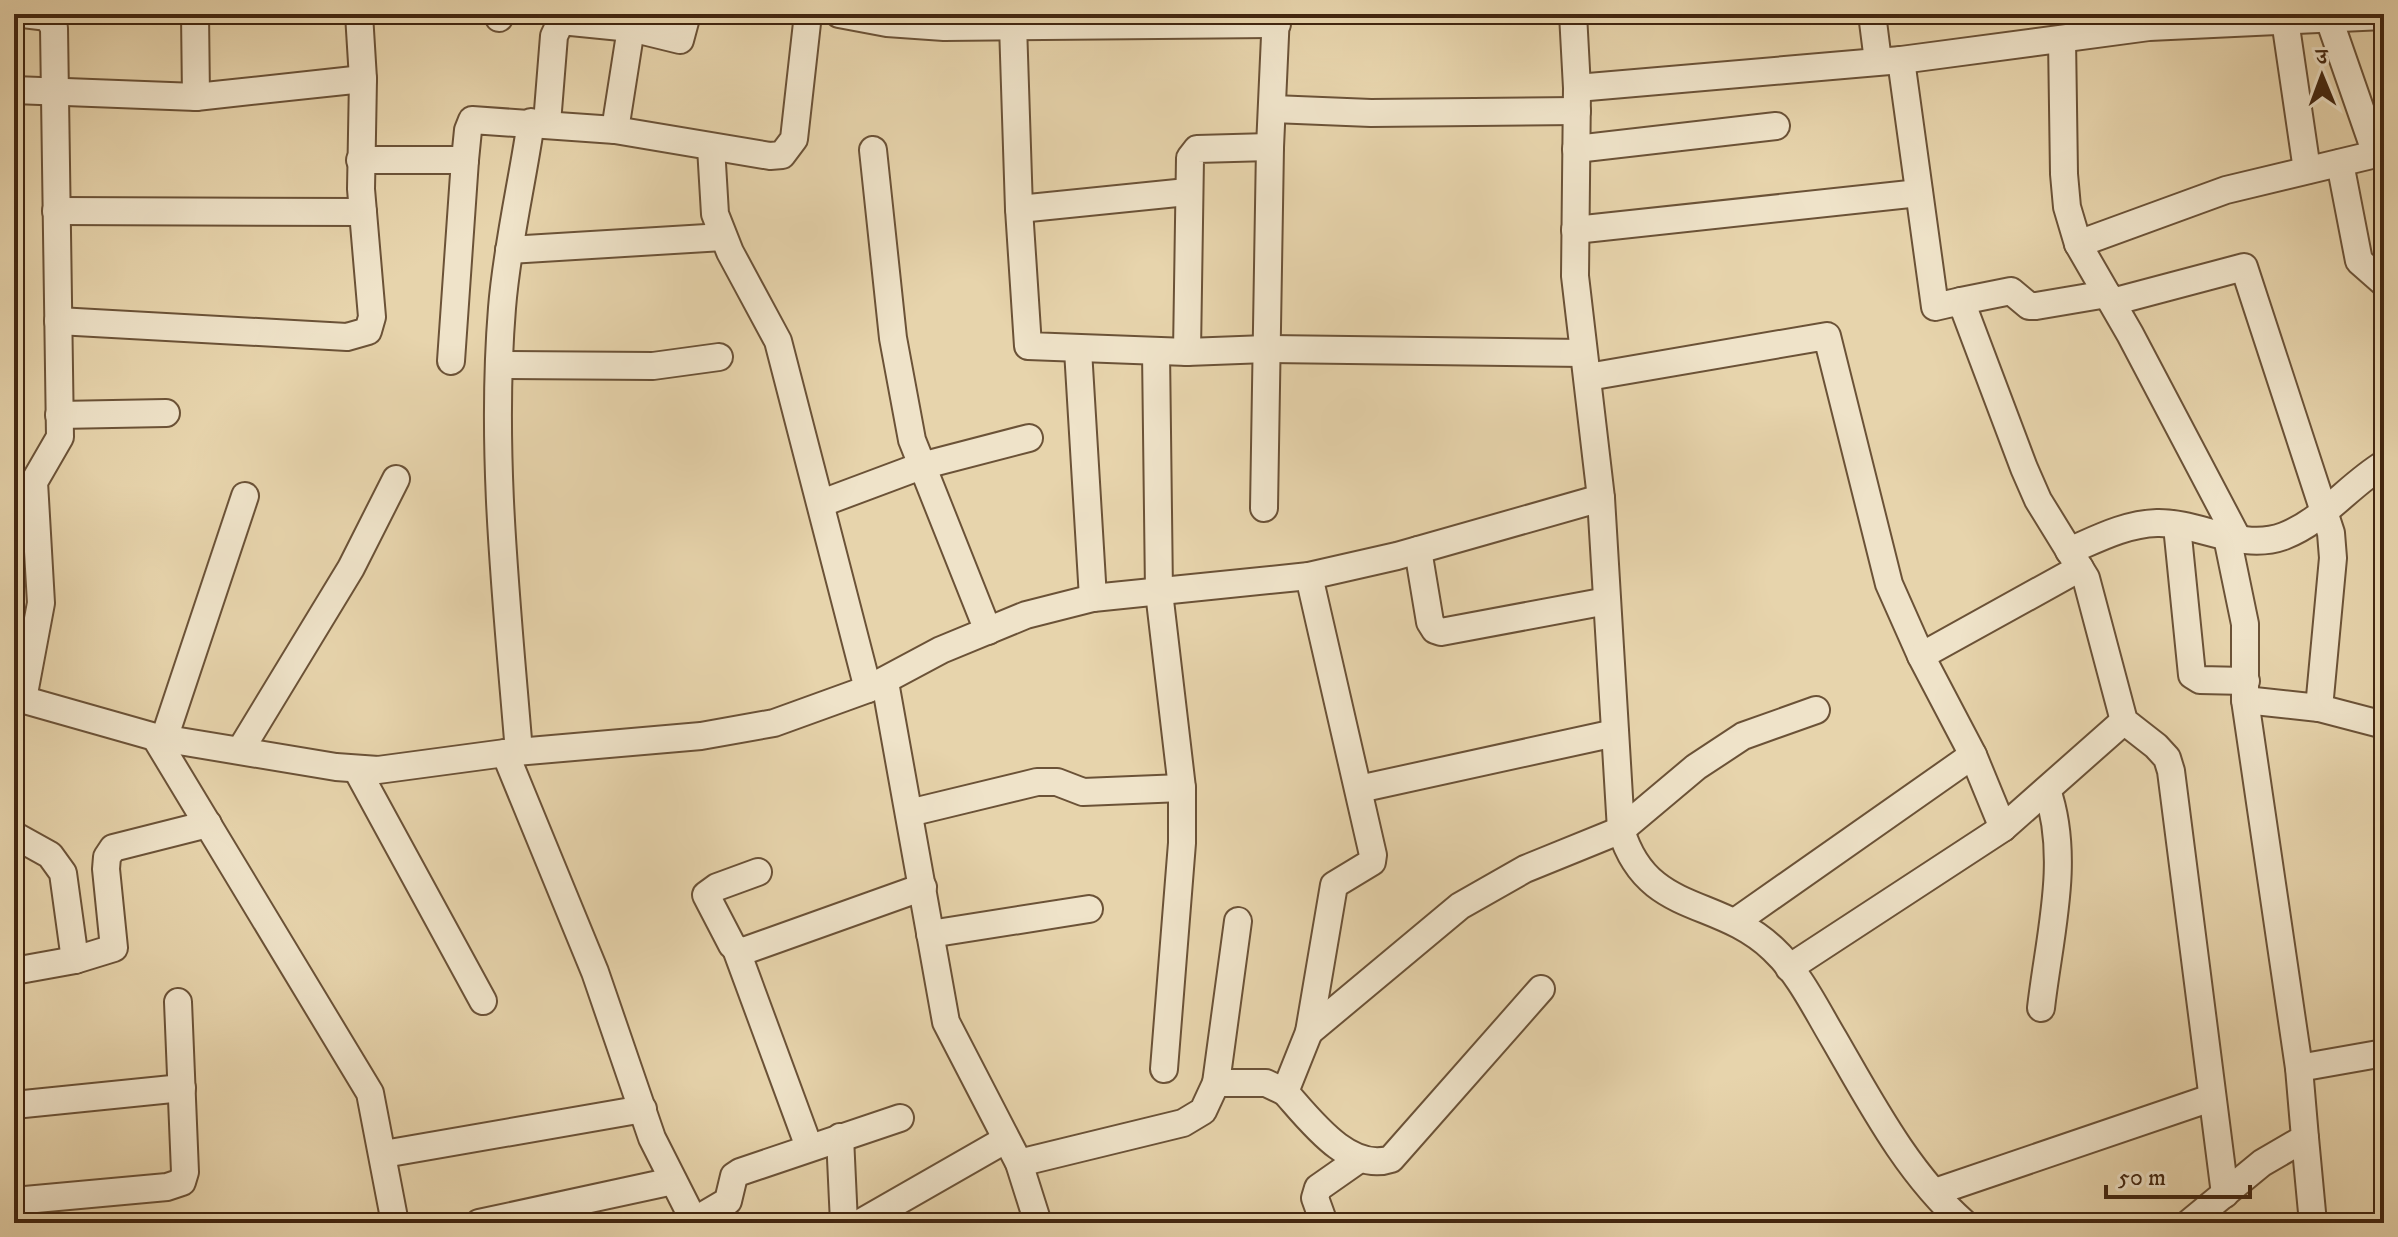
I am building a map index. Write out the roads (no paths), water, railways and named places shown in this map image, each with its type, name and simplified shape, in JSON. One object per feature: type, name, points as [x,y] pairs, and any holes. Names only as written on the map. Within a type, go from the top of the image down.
[{"type":"street","points":[[23,14],[42,16],[52,21],[59,444],[34,482],[41,603],[18,698],[160,738],[357,770],[746,728],[803,714],[876,685],[941,650],[1026,615],[1093,598],[1309,576],[1418,550],[1601,498]]},
{"type":"street","points":[[195,14],[196,97]]},
{"type":"street","points":[[58,321],[359,336],[368,331],[372,317],[360,160],[363,79],[359,14]]},
{"type":"street","points":[[687,14],[680,40],[631,28],[570,20],[561,21],[555,27],[539,122],[509,250],[499,365],[501,526],[512,753],[643,1109],[694,1222],[728,1201],[734,1176],[809,1147],[900,1118]]},
{"type":"street","points":[[451,361],[465,160],[472,120],[539,122],[615,130],[770,156],[782,155],[790,149],[808,14]]},
{"type":"street","points":[[839,14],[914,26],[1277,19],[1270,147],[1264,508]]},
{"type":"street","points":[[1573,14],[1577,100],[1575,230],[1601,498],[1621,830],[1627,849],[1653,886],[1735,922],[1774,950],[1789,968],[1891,1135],[1935,1192],[1964,1223]]},
{"type":"street","points":[[1872,14],[1889,60],[1919,193],[1935,307],[2011,291],[2029,306],[2110,298],[2244,267],[2325,510],[2333,558],[2319,708]]},
{"type":"street","points":[[1273,109],[1371,113],[1577,100],[2149,27],[2384,16]]},
{"type":"street","points":[[2078,244],[2226,190],[2376,154],[2337,17]]},
{"type":"street","points":[[2285,20],[2307,170]]},
{"type":"street","points":[[1013,25],[1019,209],[1028,346],[1187,352],[1266,349],[1586,365],[1827,336],[1889,584],[1921,656],[1973,755],[2003,828]]},
{"type":"street","points":[[615,130],[631,28]]},
{"type":"street","points":[[2062,39],[2064,174],[2067,207],[2078,244],[2110,298],[2233,538],[2245,624],[2245,691],[2299,1068],[2313,1223]]},
{"type":"street","points":[[14,90],[196,97],[363,79]]},
{"type":"street","points":[[1576,149],[1776,126]]},
{"type":"street","points":[[711,147],[712,194],[723,237],[778,341],[876,685],[909,813],[946,1022],[1019,1163],[1038,1223]]},
{"type":"street","points":[[1187,352],[1187,192],[1190,158],[1197,149],[1270,147]]},
{"type":"street","points":[[873,150],[893,338],[921,466],[988,631]]},
{"type":"street","points":[[360,160],[465,160]]},
{"type":"street","points":[[2340,163],[2359,261],[2384,283]]},
{"type":"street","points":[[1019,209],[1187,192]]},
{"type":"street","points":[[1575,230],[1919,193]]},
{"type":"street","points":[[56,211],[363,212]]},
{"type":"street","points":[[509,250],[723,237]]},
{"type":"street","points":[[1961,301],[2024,468],[2092,595],[2124,721],[2156,746],[2167,758],[2171,771],[2225,1194]]},
{"type":"street","points":[[1078,350],[1093,598]]},
{"type":"street","points":[[1156,351],[1159,592],[1182,788],[1182,843],[1164,1069]]},
{"type":"street","points":[[499,365],[629,367],[719,357]]},
{"type":"street","points":[[59,415],[166,413]]},
{"type":"street","points":[[822,503],[921,466],[1029,438]]},
{"type":"street","points":[[1921,656],[2123,528],[2160,523],[2233,538],[2265,540],[2283,536],[2325,510],[2384,464]]},
{"type":"street","points":[[241,749],[343,582],[396,479]]},
{"type":"street","points":[[245,496],[160,738],[208,824],[357,1066],[370,1093],[395,1223]]},
{"type":"street","points":[[2177,526],[2192,675],[2200,680],[2384,725]]},
{"type":"street","points":[[1418,550],[1430,622],[1435,630],[1441,632],[1607,601]]},
{"type":"street","points":[[1285,1092],[1309,1032],[1334,885],[1372,862],[1359,789],[1309,576]]},
{"type":"street","points":[[1309,1032],[1460,906],[1525,869],[1621,830],[1721,749],[1743,736],[1816,710]]},
{"type":"street","points":[[1789,968],[2003,828],[2124,721]]},
{"type":"street","points":[[1359,789],[1615,733]]},
{"type":"street","points":[[1735,922],[1973,755]]},
{"type":"street","points":[[357,770],[483,1001]]},
{"type":"street","points":[[909,813],[1037,782],[1057,782],[1094,792],[1182,788]]},
{"type":"street","points":[[2041,1008],[2060,846],[2056,816],[2047,790]]},
{"type":"street","points":[[14,971],[75,960],[114,948],[106,869],[107,857],[113,848],[208,824]]},
{"type":"street","points":[[14,835],[50,855],[63,873],[75,960]]},
{"type":"street","points":[[758,872],[717,887],[706,895],[736,949],[809,1147]]},
{"type":"street","points":[[736,949],[749,951],[923,887]]},
{"type":"street","points":[[930,934],[1089,909]]},
{"type":"street","points":[[1019,1163],[1183,1123],[1203,1111],[1216,1083],[1238,921]]},
{"type":"street","points":[[1216,1083],[1266,1083],[1285,1092],[1318,1127],[1358,1160],[1377,1163],[1391,1159],[1541,989]]},
{"type":"street","points":[[14,1201],[50,1211],[182,1182],[185,1172],[178,1002]]},
{"type":"street","points":[[2299,1068],[2384,1053]]},
{"type":"street","points":[[14,1105],[182,1088]]},
{"type":"street","points":[[1935,1192],[2211,1098]]},
{"type":"street","points":[[384,1154],[643,1109]]},
{"type":"street","points":[[840,1137],[844,1223]]},
{"type":"street","points":[[2189,1223],[2262,1163],[2305,1138]]},
{"type":"street","points":[[860,1223],[1005,1140]]},
{"type":"street","points":[[1324,1223],[1315,1198],[1318,1188],[1358,1160]]},
{"type":"street","points":[[479,1223],[673,1181]]}]
